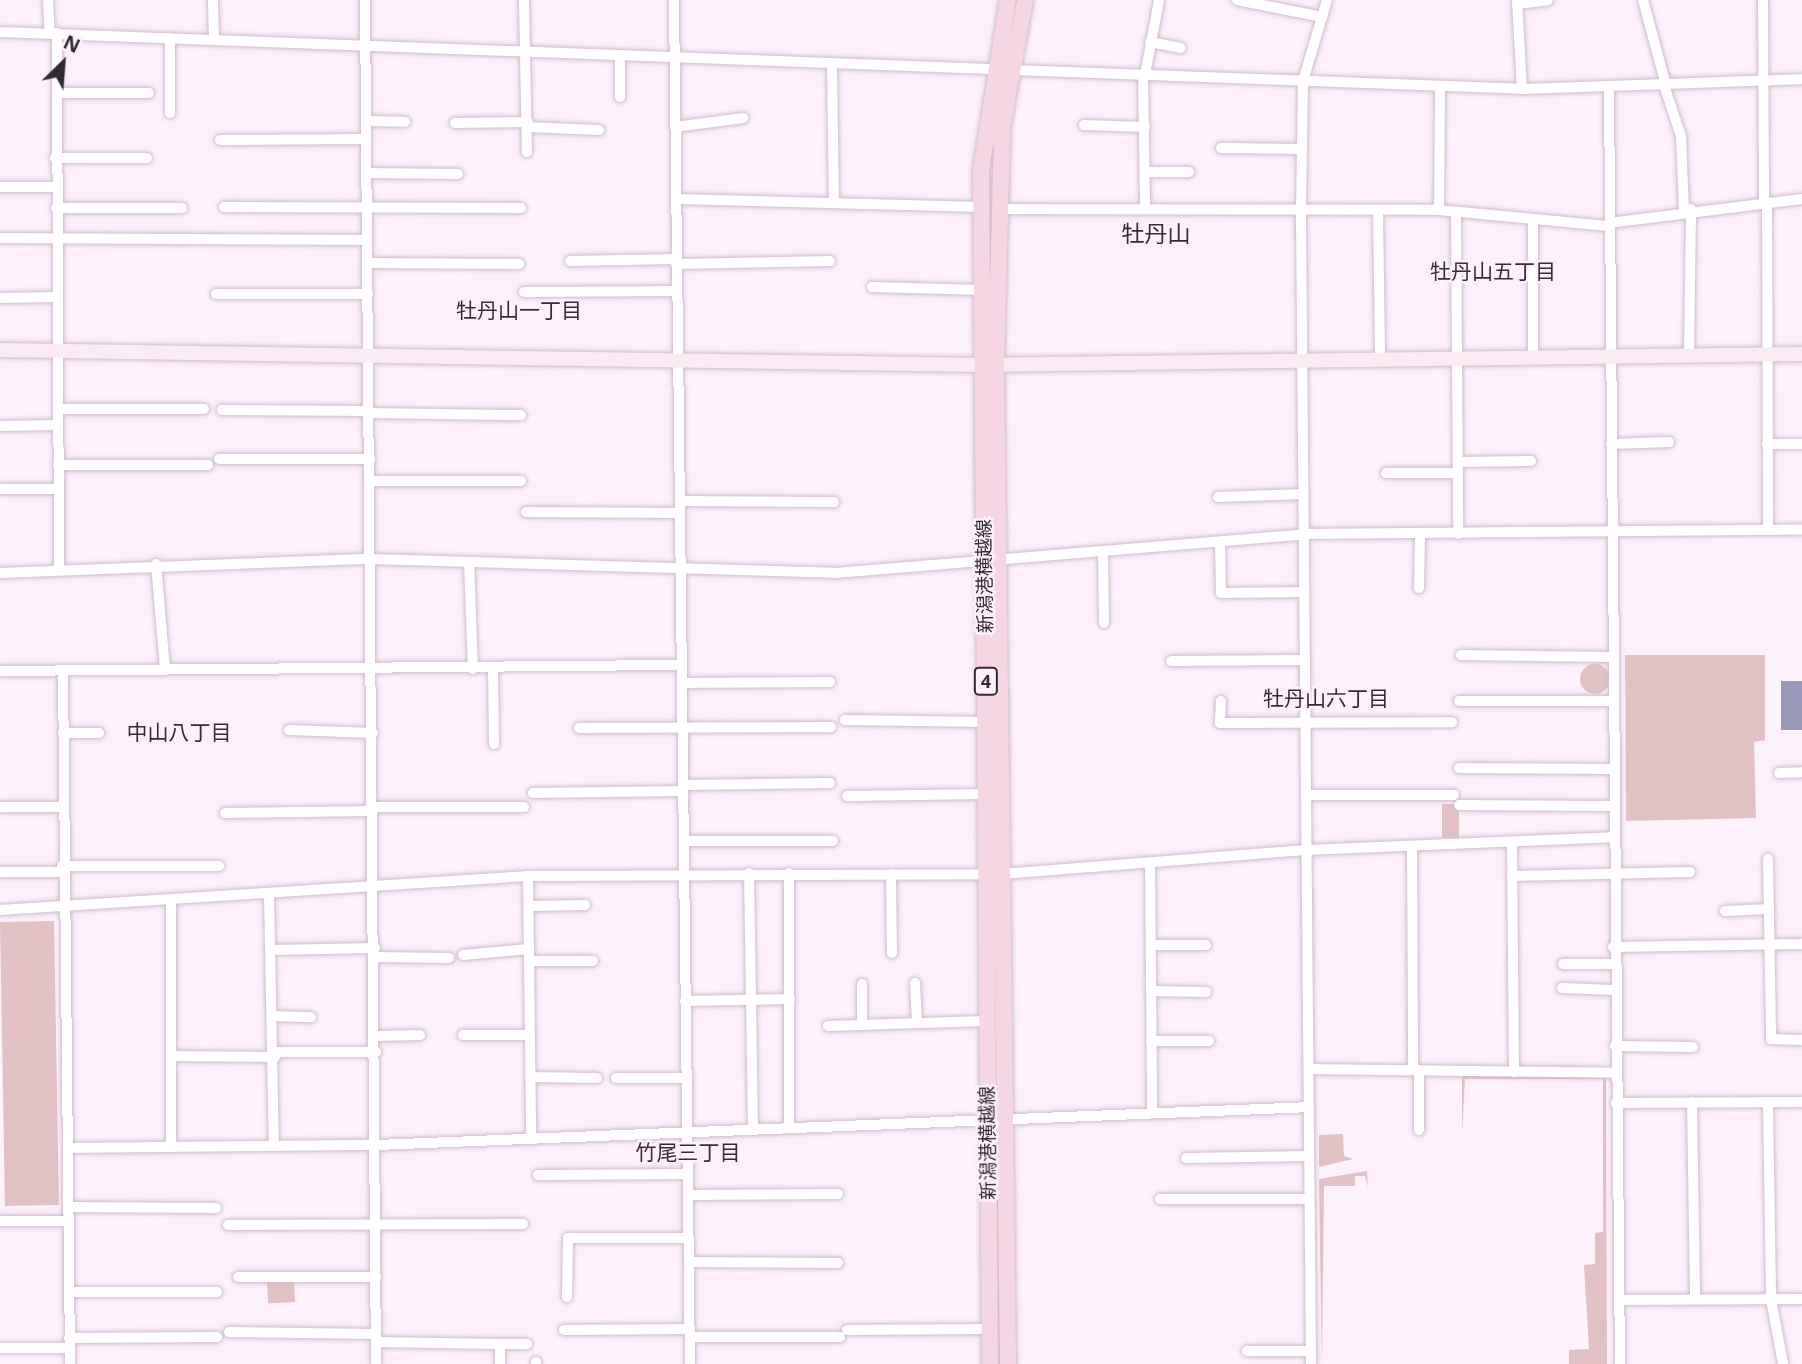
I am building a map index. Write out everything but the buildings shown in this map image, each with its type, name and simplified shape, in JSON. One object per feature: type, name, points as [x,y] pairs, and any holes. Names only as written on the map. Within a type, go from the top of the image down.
[{"type":"main road","name":"新潟港横越線","points":[[989,365],[982,290],[1008,0]]},
{"type":"main road","name":"新潟港横越線","points":[[1002,70],[1025,0]]},
{"type":"main road","name":"新潟港横越線","points":[[990,208],[994,874],[1005,1117],[1007,1364]]},
{"type":"main road","name":"新潟港横越線","points":[[990,1364],[987,1021],[994,874],[987,794],[986,722],[991,561]]},
{"type":"street","points":[[48,0],[57,93],[55,187],[59,566]]},
{"type":"street","points":[[213,0],[214,40]]},
{"type":"street","points":[[365,0],[377,1035],[376,1364]]},
{"type":"street","points":[[524,0],[528,52],[527,152]]},
{"type":"street","points":[[674,0],[680,665],[685,841],[685,1131],[691,1364]]},
{"type":"street","points":[[1145,209],[1144,75],[1159,0]]},
{"type":"street","points":[[1237,0],[1322,17]]},
{"type":"street","points":[[1311,1364],[1301,209],[1303,81],[1327,0]]},
{"type":"street","points":[[1522,89],[1517,2],[1548,0]]},
{"type":"street","points":[[1643,0],[1681,136],[1688,210],[1689,356]]},
{"type":"street","points":[[1763,0],[1768,530]]},
{"type":"street","points":[[0,32],[365,48],[1522,89],[1802,79]]},
{"type":"street","points":[[170,38],[170,113]]},
{"type":"street","points":[[1150,42],[1180,48]]},
{"type":"street","points":[[620,55],[621,97]]},
{"type":"street","points":[[832,65],[834,203]]},
{"type":"street","points":[[1439,210],[1440,86]]},
{"type":"street","points":[[1609,87],[1613,964],[1620,1364]]},
{"type":"street","points":[[57,93],[149,93]]},
{"type":"street","points":[[675,127],[743,118]]},
{"type":"street","points":[[366,121],[405,122]]},
{"type":"street","points":[[455,123],[527,124],[599,130]]},
{"type":"street","points":[[1084,125],[1145,127]]},
{"type":"street","points":[[220,141],[366,139]]},
{"type":"street","points":[[1221,148],[1302,149]]},
{"type":"street","points":[[55,158],[147,158]]},
{"type":"street","points":[[1145,172],[1189,172]]},
{"type":"street","points":[[367,173],[458,174]]},
{"type":"street","points":[[0,187],[55,187]]},
{"type":"street","points":[[676,199],[990,208],[1439,210],[1533,222],[1609,225],[1688,210],[1802,199]]},
{"type":"street","points":[[224,207],[367,210],[522,208]]},
{"type":"street","points":[[56,208],[181,208]]},
{"type":"street","points":[[1378,210],[1380,360]]},
{"type":"street","points":[[1456,213],[1458,534]]},
{"type":"street","points":[[1533,222],[1533,358]]},
{"type":"street","points":[[0,238],[367,240]]},
{"type":"street","points":[[570,261],[830,261]]},
{"type":"street","points":[[368,263],[519,264]]},
{"type":"street","points":[[872,287],[982,290]]},
{"type":"street","points":[[524,292],[676,291]]},
{"type":"street","points":[[216,294],[368,293]]},
{"type":"street","points":[[0,298],[57,297]]},
{"type":"street","points":[[0,350],[989,365],[1802,354]]},
{"type":"street","points":[[58,409],[204,409]]},
{"type":"street","points":[[222,410],[521,415]]},
{"type":"street","points":[[0,426],[58,425]]},
{"type":"street","points":[[1611,444],[1668,442]]},
{"type":"street","points":[[1767,444],[1802,444]]},
{"type":"street","points":[[219,459],[370,459]]},
{"type":"street","points":[[1386,473],[1531,461]]},
{"type":"street","points":[[58,465],[208,465]]},
{"type":"street","points":[[370,481],[521,481]]},
{"type":"street","points":[[0,489],[58,489]]},
{"type":"street","points":[[1218,496],[1302,494]]},
{"type":"street","points":[[680,501],[834,502]]},
{"type":"street","points":[[526,512],[680,513]]},
{"type":"street","points":[[0,573],[59,566],[370,559],[834,573],[1304,534],[1802,530]]},
{"type":"street","points":[[1419,589],[1420,534]]},
{"type":"street","points":[[1220,542],[1222,593],[1304,592]]},
{"type":"street","points":[[1103,552],[1104,623]]},
{"type":"street","points":[[469,562],[473,669]]},
{"type":"street","points":[[156,564],[165,670]]},
{"type":"street","points":[[1461,655],[1612,657]]},
{"type":"street","points":[[1171,661],[1305,660]]},
{"type":"street","points":[[0,671],[372,671],[680,665]]},
{"type":"street","points":[[493,668],[494,744]]},
{"type":"street","points":[[64,670],[62,869],[66,907],[70,1364]]},
{"type":"street","points":[[682,683],[830,682]]},
{"type":"street","points":[[1221,701],[1220,723],[1452,722]]},
{"type":"street","points":[[1459,701],[1612,701]]},
{"type":"street","points":[[845,720],[986,722]]},
{"type":"street","points":[[579,729],[831,727]]},
{"type":"street","points":[[289,730],[373,733]]},
{"type":"street","points":[[63,733],[99,733]]},
{"type":"street","points":[[1459,768],[1612,769]]},
{"type":"street","points":[[1779,773],[1802,772]]},
{"type":"street","points":[[533,793],[830,783]]},
{"type":"street","points":[[847,796],[987,794]]},
{"type":"street","points":[[1306,795],[1613,806]]},
{"type":"street","points":[[0,807],[62,807]]},
{"type":"street","points":[[225,813],[524,807]]},
{"type":"street","points":[[0,910],[374,889],[528,876],[994,874],[1306,850],[1613,837]]},
{"type":"street","points":[[685,841],[833,841]]},
{"type":"street","points":[[1512,842],[1514,1072]]},
{"type":"street","points":[[1412,846],[1419,1130]]},
{"type":"street","points":[[1768,859],[1772,1039],[1802,1040]]},
{"type":"street","points":[[1150,862],[1152,1110]]},
{"type":"street","points":[[0,872],[219,866]]},
{"type":"street","points":[[1513,876],[1690,872]]},
{"type":"street","points":[[749,873],[753,1128]]},
{"type":"street","points":[[789,873],[789,1126]]},
{"type":"street","points":[[891,874],[892,953]]},
{"type":"street","points":[[528,876],[531,1138]]},
{"type":"street","points":[[269,894],[275,1055],[274,1146]]},
{"type":"street","points":[[171,901],[171,1146]]},
{"type":"street","points":[[529,906],[585,905]]},
{"type":"street","points":[[1725,911],[1769,909]]},
{"type":"street","points":[[1613,947],[1802,944]]},
{"type":"street","points":[[1151,945],[1206,945]]},
{"type":"street","points":[[463,955],[529,948]]},
{"type":"street","points":[[271,950],[375,952],[449,958]]},
{"type":"street","points":[[530,961],[593,961]]},
{"type":"street","points":[[1563,964],[1613,964]]},
{"type":"street","points":[[915,983],[916,1023]]},
{"type":"street","points":[[862,984],[862,1025]]},
{"type":"street","points":[[1562,988],[1614,990]]},
{"type":"street","points":[[1151,992],[1206,992]]},
{"type":"street","points":[[685,1001],[790,999]]},
{"type":"street","points":[[273,1016],[311,1017]]},
{"type":"street","points":[[828,1026],[987,1021]]},
{"type":"street","points":[[377,1035],[419,1035]]},
{"type":"street","points":[[463,1035],[530,1035]]},
{"type":"street","points":[[1151,1041],[1209,1041]]},
{"type":"street","points":[[1615,1046],[1693,1047]]},
{"type":"street","points":[[171,1056],[376,1052]]},
{"type":"street","points":[[1309,1069],[1615,1073]]},
{"type":"street","points":[[530,1077],[597,1077]]},
{"type":"street","points":[[616,1078],[687,1078]]},
{"type":"street","points":[[1692,1102],[1695,1299]]},
{"type":"street","points":[[1768,1102],[1771,1299],[1783,1364]]},
{"type":"street","points":[[1616,1103],[1802,1102]]},
{"type":"street","points":[[68,1148],[377,1145],[1152,1110],[1309,1107]]},
{"type":"street","points":[[1186,1158],[1309,1156]]},
{"type":"street","points":[[538,1175],[688,1174]]},
{"type":"street","points":[[688,1195],[838,1194]]},
{"type":"street","points":[[1160,1199],[1309,1199]]},
{"type":"street","points":[[69,1207],[216,1208]]},
{"type":"street","points":[[0,1222],[68,1221]]},
{"type":"street","points":[[229,1225],[376,1227],[523,1224]]},
{"type":"street","points":[[567,1297],[568,1238],[689,1238]]},
{"type":"street","points":[[690,1262],[838,1263]]},
{"type":"street","points":[[238,1277],[376,1278]]},
{"type":"street","points":[[70,1292],[217,1292]]},
{"type":"street","points":[[1620,1300],[1802,1299]]},
{"type":"street","points":[[564,1330],[843,1334],[990,1329]]},
{"type":"street","points":[[229,1332],[527,1344]]},
{"type":"street","points":[[0,1348],[217,1337]]},
{"type":"street","points":[[500,1344],[500,1364]]},
{"type":"street","points":[[1247,1351],[1311,1351]]},
{"type":"shaded area","points":[[1625,655],[1765,655],[1765,740],[1754,742],[1756,818],[1626,821]]},
{"type":"shaded area","points":[[1595,664],[1605,669],[1610,679],[1605,689],[1595,694],[1585,689],[1580,679],[1585,669]]},
{"type":"shaded area","points":[[1442,804],[1459,804],[1459,838],[1442,838]]},
{"type":"shaded area","points":[[54,921],[59,1205],[5,1206],[0,922]]},
{"type":"shaded area","points":[[1462,1073],[1606,1075],[1607,1364],[1569,1364],[1569,1350],[1589,1349],[1584,1265],[1595,1264],[1595,1233],[1603,1232],[1603,1079],[1465,1079],[1462,1134]]},
{"type":"shaded area","points":[[1343,1134],[1344,1156],[1353,1159],[1319,1167],[1319,1135]]},
{"type":"shaded area","points":[[1367,1171],[1368,1187],[1365,1176],[1355,1176],[1355,1186],[1324,1186],[1322,1364],[1319,1179]]},
{"type":"shaded area","points":[[294,1280],[295,1302],[268,1303],[267,1281]]},
{"type":"water","points":[[1781,681],[1802,681],[1802,730],[1781,730]]},
{"type":"district","name":"牡丹山","points":[[1156,233]]},
{"type":"district","name":"牡丹山五丁目","points":[[1493,271]]},
{"type":"district","name":"牡丹山一丁目","points":[[519,310]]},
{"type":"district","name":"牡丹山六丁目","points":[[1326,698]]},
{"type":"district","name":"中山八丁目","points":[[179,732]]},
{"type":"district","name":"竹尾三丁目","points":[[688,1152]]}]
